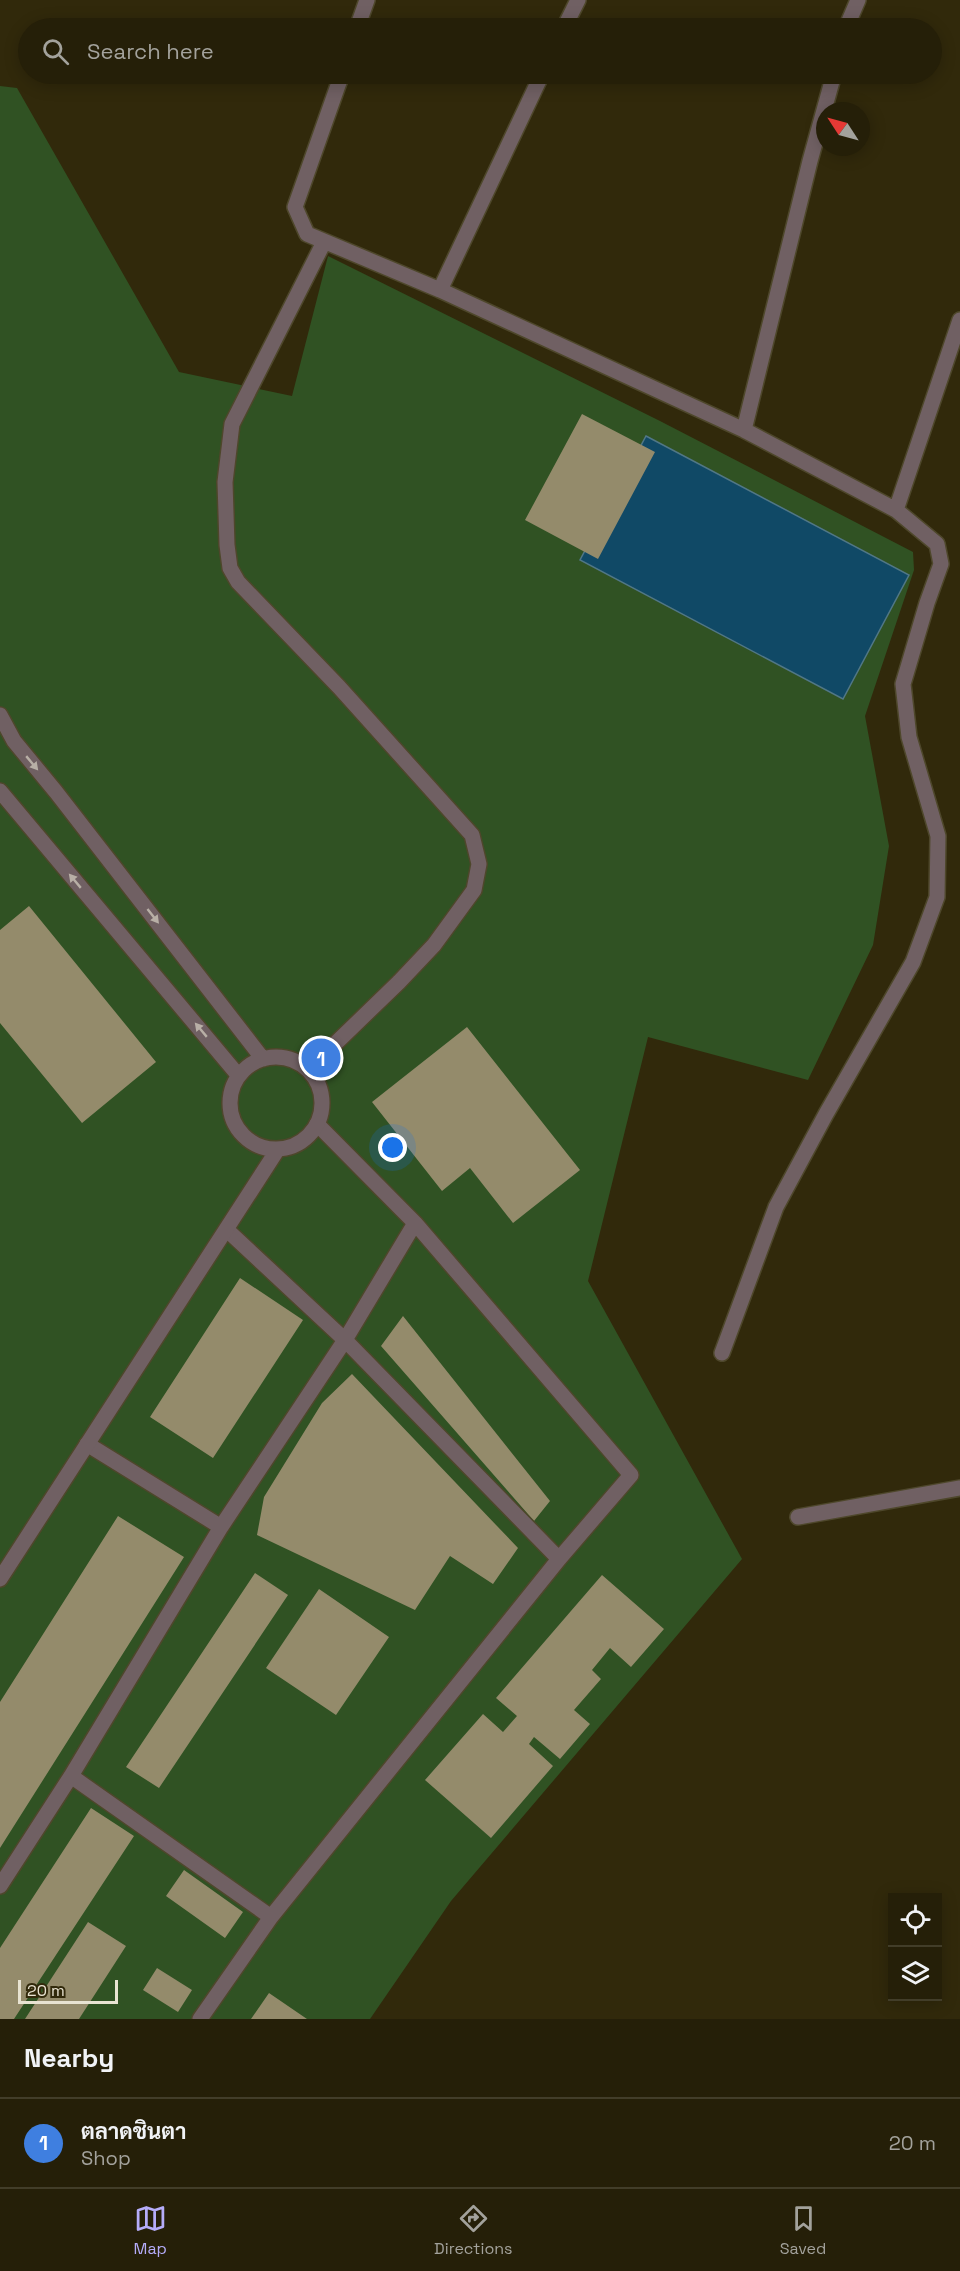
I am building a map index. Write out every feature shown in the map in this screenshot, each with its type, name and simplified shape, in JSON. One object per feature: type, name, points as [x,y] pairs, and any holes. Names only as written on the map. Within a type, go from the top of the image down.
[{"type":"street","points":[[361,18],[367,0]]},
{"type":"street","points":[[569,18],[578,0]]},
{"type":"street","points":[[850,18],[858,0]]},
{"type":"street","points":[[338,84],[295,207],[307,234],[440,290],[744,430],[896,510],[937,544],[941,564],[903,684],[909,737],[938,836],[936,897],[913,962],[826,1114],[777,1207],[722,1353]]},
{"type":"street","points":[[440,290],[537,84]]},
{"type":"street","points":[[744,430],[807,172],[831,84]]},
{"type":"street","points":[[308,1070],[434,945],[474,890],[479,864],[472,835],[339,687],[238,582],[230,568],[225,482],[232,424],[324,242]]},
{"type":"street","points":[[896,510],[960,320]]},
{"type":"street","points":[[0,715],[14,741],[263,1059]]},
{"type":"street","points":[[0,791],[238,1075]]},
{"type":"street","points":[[275,1056],[287,1058],[308,1070],[317,1082],[322,1096],[317,1124],[307,1137],[293,1146],[278,1149],[263,1148],[249,1141],[239,1131],[232,1118],[229,1104],[231,1089],[238,1075],[249,1065],[263,1059],[275,1056]]},
{"type":"street","points":[[200,2019],[271,1917],[559,1559],[631,1475],[415,1223],[317,1124]]},
{"type":"street","points":[[0,1579],[278,1149]]},
{"type":"street","points":[[0,1886],[71,1776],[221,1527],[345,1340],[415,1223]]},
{"type":"street","points":[[226,1230],[345,1340],[559,1559]]},
{"type":"street","points":[[87,1444],[221,1527]]},
{"type":"street","points":[[798,1517],[960,1488]]},
{"type":"street","points":[[71,1776],[271,1917]]},
{"type":"green space","points":[[0,86],[17,88],[179,372],[292,396],[328,256],[660,421],[913,552],[914,570],[865,716],[889,846],[873,945],[808,1080],[648,1037],[588,1281],[742,1559],[451,1901],[370,2019],[0,2019]]},
{"type":"water","points":[[646,436],[909,575],[843,699],[580,560]]},
{"type":"building","points":[[582,414],[655,452],[598,559],[525,520]]},
{"type":"building","points":[[29,906],[156,1062],[82,1123],[0,1023],[0,930]]},
{"type":"building","points":[[467,1027],[580,1170],[513,1223],[470,1168],[442,1191],[372,1102]]},
{"type":"building","points":[[240,1278],[303,1320],[213,1458],[150,1417]]},
{"type":"building","points":[[403,1316],[550,1501],[534,1521],[381,1346]]},
{"type":"building","points":[[352,1374],[518,1548],[493,1584],[450,1556],[415,1610],[257,1535],[264,1497],[322,1403]]},
{"type":"building","points":[[118,1516],[184,1557],[0,1848],[0,1702]]},
{"type":"building","points":[[255,1573],[288,1595],[159,1788],[126,1767]]},
{"type":"building","points":[[602,1575],[664,1629],[631,1667],[610,1648],[592,1670],[601,1679],[574,1710],[590,1724],[560,1759],[534,1737],[529,1744],[553,1766],[491,1838],[425,1780],[483,1714],[503,1732],[517,1716],[496,1698]]},
{"type":"building","points":[[319,1589],[389,1637],[336,1715],[266,1668]]},
{"type":"building","points":[[91,1808],[134,1836],[14,2019],[0,2019],[0,1948]]},
{"type":"building","points":[[184,1870],[243,1912],[225,1938],[166,1896]]},
{"type":"building","points":[[88,1922],[126,1946],[79,2019],[25,2019]]},
{"type":"building","points":[[157,1968],[192,1990],[178,2012],[143,1990]]},
{"type":"building","points":[[269,1993],[307,2019],[251,2019]]},
{"type":"place","name":"ตลาดชินตา","points":[[321,1058]]}]
